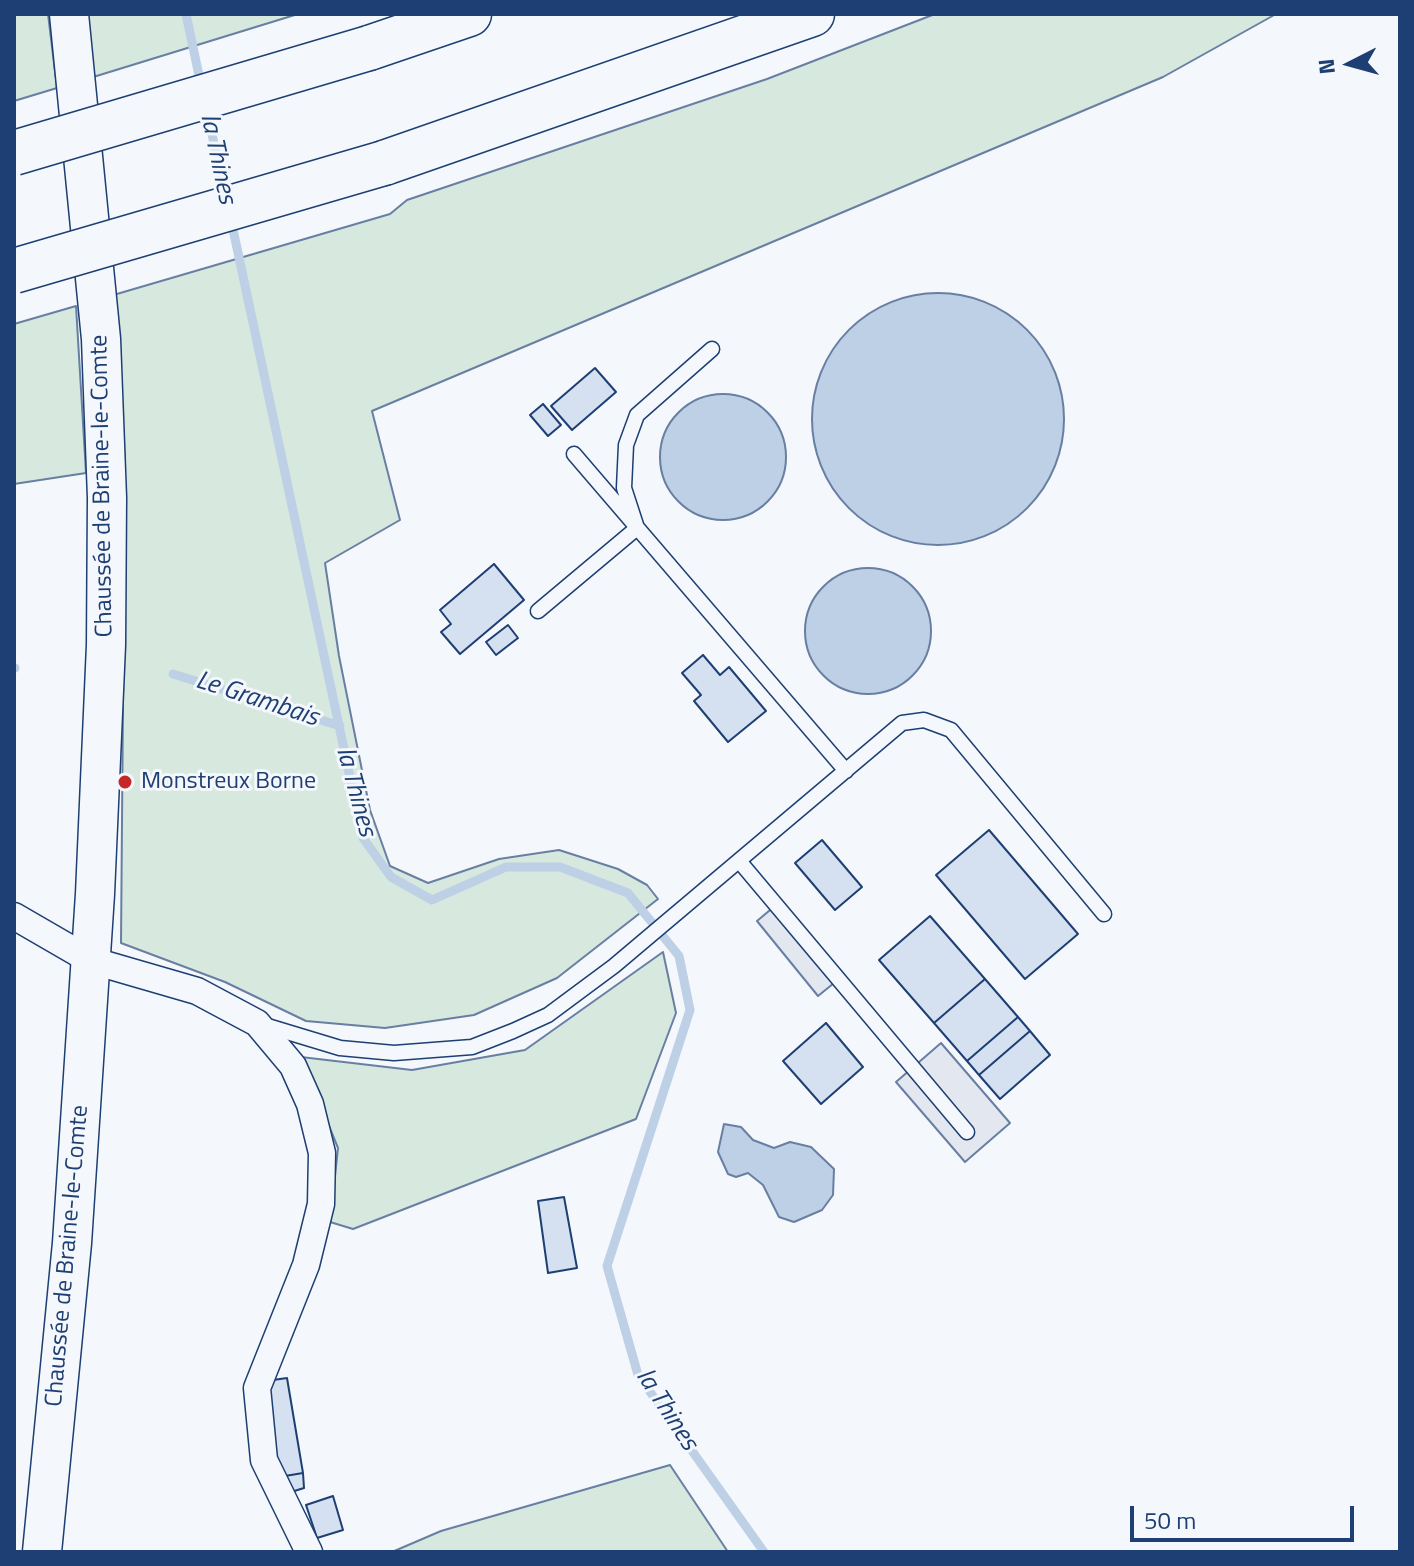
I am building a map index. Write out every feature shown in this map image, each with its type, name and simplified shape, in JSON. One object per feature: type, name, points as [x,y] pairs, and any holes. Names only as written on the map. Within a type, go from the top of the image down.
[{"type":"highway","points":[[14,153],[369,48],[469,14]]},
{"type":"highway","points":[[14,271],[384,163],[812,14]]},
{"type":"main road","name":"Chaussée de Braine-le-Comte","points":[[42,1552],[72,1243],[106,645],[107,498],[101,339],[69,14]]},
{"type":"street","points":[[14,916],[90,960],[197,991],[257,1023],[293,1066],[310,1104],[322,1153],[321,1204],[306,1265],[257,1388],[264,1460],[309,1552]]},
{"type":"lane","points":[[637,528],[624,488],[626,445],[637,415],[712,349]]},
{"type":"lane","points":[[574,454],[846,771]]},
{"type":"lane","points":[[538,611],[637,528]]},
{"type":"lane","points":[[257,1023],[340,1048],[394,1053],[472,1047],[548,1015],[684,910],[902,723],[924,720],[951,730],[1104,914]]},
{"type":"lane","points":[[740,862],[967,1132]]},
{"type":"shaded area","points":[[14,14],[48,14],[57,88],[14,101]]},
{"type":"shaded area","points":[[87,14],[298,14],[90,78]]},
{"type":"shaded area","points":[[935,14],[1276,14],[1163,77],[372,411],[400,520],[325,563],[339,656],[370,810],[390,866],[428,883],[499,859],[559,850],[618,869],[647,885],[658,899],[557,978],[474,1015],[385,1028],[306,1021],[225,982],[121,943],[125,459],[110,296],[390,214],[407,200],[767,79]]},
{"type":"shaded area","points":[[76,306],[86,473],[14,484],[14,324]]},
{"type":"shaded area","points":[[776,905],[839,979],[818,996],[757,921]]},
{"type":"shaded area","points":[[663,952],[676,1013],[636,1119],[353,1229],[330,1222],[338,1148],[301,1057],[412,1070],[525,1050]]},
{"type":"shaded area","points":[[941,1043],[1010,1123],[965,1162],[896,1082]]},
{"type":"shaded area","points":[[670,1465],[728,1552],[392,1552],[441,1531]]},
{"type":"water","points":[[938,293],[986,303],[1027,330],[1054,371],[1064,419],[1054,467],[1027,508],[986,535],[938,545],[890,535],[849,508],[822,467],[812,419],[822,371],[849,330],[890,303]]},
{"type":"water","points":[[723,394],[747,399],[767,413],[781,433],[786,457],[781,481],[767,501],[747,515],[723,520],[699,515],[679,501],[665,481],[660,457],[665,433],[679,413],[699,399]]},
{"type":"water","points":[[868,568],[892,573],[913,586],[926,607],[931,631],[926,655],[913,676],[892,689],[868,694],[844,689],[823,676],[810,655],[805,631],[810,607],[823,586],[844,573]]},
{"type":"water","points":[[724,1124],[741,1127],[753,1140],[774,1148],[790,1142],[811,1147],[834,1169],[833,1195],[822,1210],[794,1222],[779,1217],[763,1185],[748,1173],[736,1177],[728,1174],[718,1152]]},
{"type":"building","points":[[595,368],[616,392],[572,430],[551,406]]},
{"type":"building","points":[[543,404],[561,425],[548,436],[530,415]]},
{"type":"building","points":[[494,564],[524,600],[460,654],[441,632],[451,624],[440,610]]},
{"type":"building","points":[[508,625],[518,638],[496,655],[486,642]]},
{"type":"building","points":[[703,655],[720,675],[729,667],[766,711],[728,742],[694,701],[701,695],[682,673]]},
{"type":"building","points":[[989,830],[1078,934],[1025,979],[936,875]]},
{"type":"building","points":[[822,840],[862,887],[835,910],[795,863]]},
{"type":"building","points":[[930,916],[985,979],[934,1023],[879,960]]},
{"type":"building","points":[[985,979],[1018,1017],[967,1061],[934,1023]]},
{"type":"building","points":[[1018,1017],[1030,1031],[979,1075],[967,1061]]},
{"type":"building","points":[[826,1023],[863,1067],[821,1104],[783,1061]]},
{"type":"building","points":[[1030,1031],[1050,1055],[1000,1099],[979,1075]]},
{"type":"building","points":[[564,1197],[577,1268],[548,1273],[538,1201]]},
{"type":"building","points":[[287,1378],[303,1473],[279,1477],[266,1381]]},
{"type":"building","points":[[303,1473],[304,1488],[288,1493],[279,1477]]},
{"type":"building","points":[[333,1496],[343,1530],[317,1538],[306,1505]]},
{"type":"waterway","name":"la Thines","points":[[186,14],[201,85]]},
{"type":"waterway","name":"la Thines","points":[[206,107],[226,198]]},
{"type":"waterway","name":"la Thines","points":[[231,220],[363,838],[391,877],[432,900],[506,867],[560,867],[628,893],[679,956],[690,1010],[607,1266],[638,1375],[764,1552]]},
{"type":"waterway","name":"Le Grambais","points":[[173,674],[340,726]]},
{"type":"place","name":"Monstreux Borne","points":[[125,782]]}]
